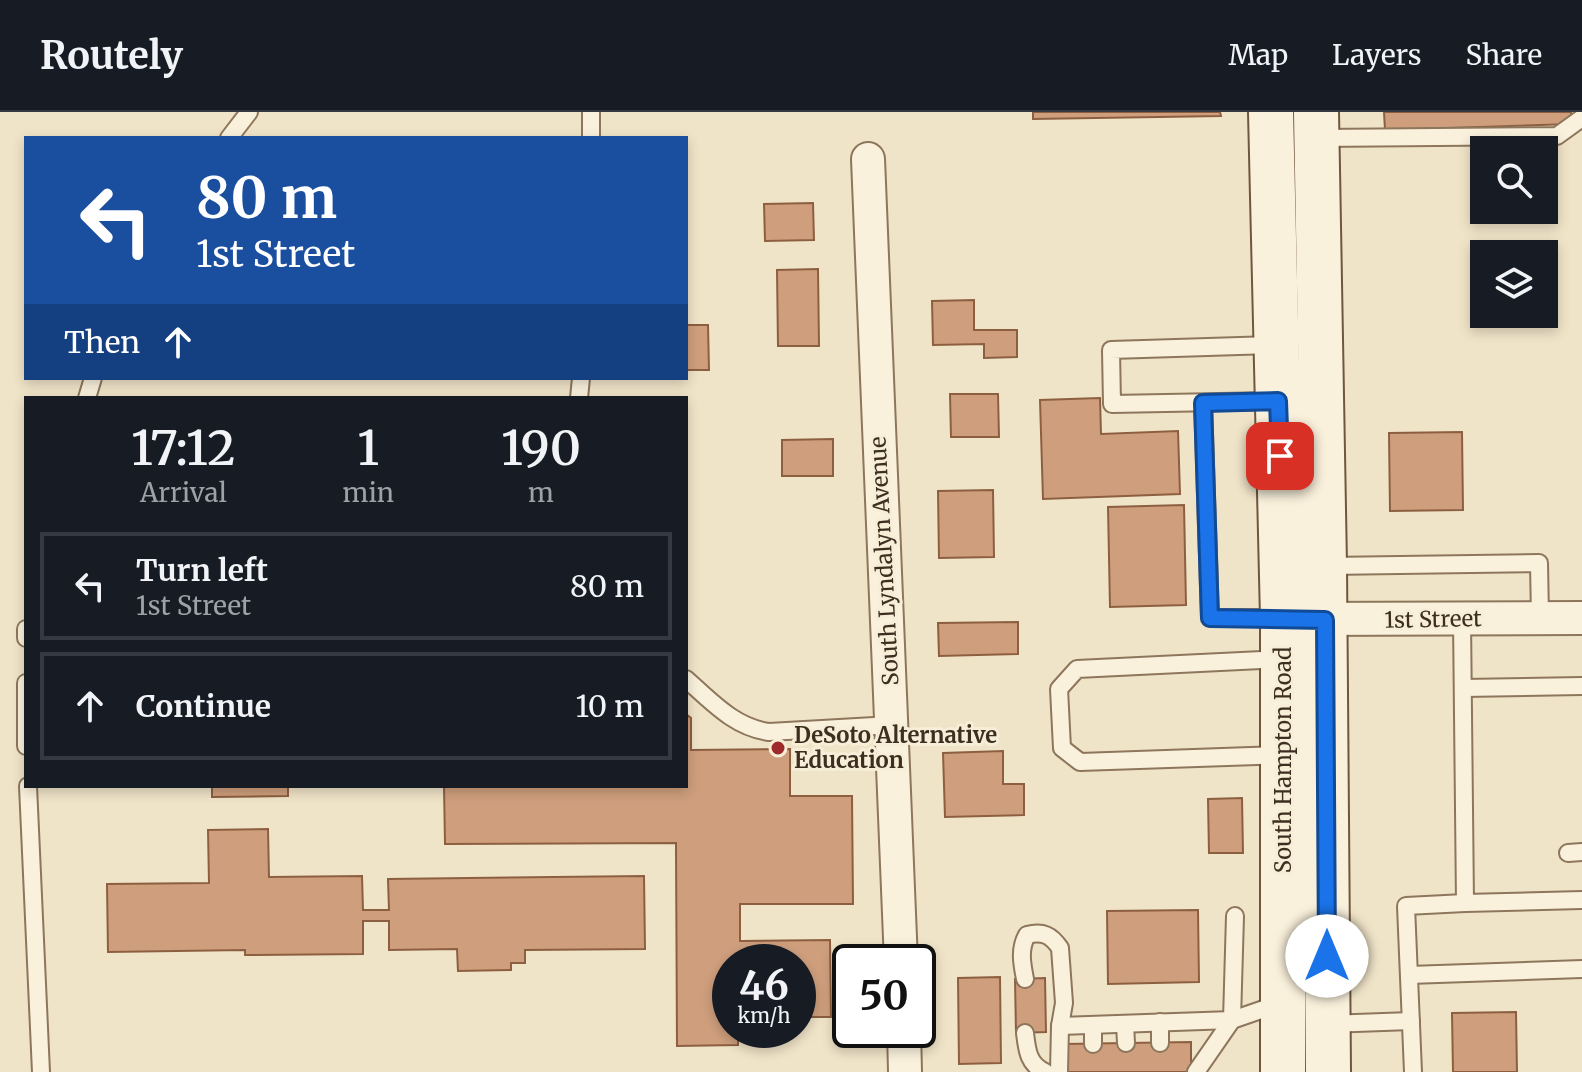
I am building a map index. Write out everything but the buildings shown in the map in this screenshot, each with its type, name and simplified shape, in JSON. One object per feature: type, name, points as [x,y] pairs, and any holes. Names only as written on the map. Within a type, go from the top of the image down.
[{"type":"main road","points":[[1272,126],[1316,125]]},
{"type":"main road","name":"South Hampton Road","points":[[1283,1072],[1284,754],[1297,632],[1324,566],[1316,125]]},
{"type":"main road","name":"South Hampton Road","points":[[1272,126],[1278,401],[1327,1024],[1328,1072]]},
{"type":"street","name":"South Lyndalyn Avenue","points":[[868,159],[900,944]]},
{"type":"street","name":"1st Street","points":[[1297,632],[1462,619],[1582,618]]},
{"type":"street","points":[[904,1048],[905,1072]]},
{"type":"lane","points":[[231,136],[249,112]]},
{"type":"lane","points":[[591,112],[591,136]]},
{"type":"lane","points":[[1316,125],[1557,136],[1582,118]]},
{"type":"lane","points":[[1277,345],[1111,350],[1112,404],[1278,401]]},
{"type":"lane","points":[[1203,403],[1210,618],[1297,632]]},
{"type":"lane","points":[[1324,566],[1539,563],[1540,618]]},
{"type":"lane","points":[[1462,619],[1465,903]]},
{"type":"lane","points":[[1284,754],[1080,762],[1062,748],[1059,689],[1077,669],[1297,632]]},
{"type":"lane","points":[[688,681],[738,723],[752,730],[769,732],[892,725]]},
{"type":"lane","points":[[1463,688],[1582,686]]},
{"type":"lane","points":[[28,788],[41,1072]]},
{"type":"lane","points":[[1413,1072],[1406,906],[1582,900]]},
{"type":"lane","points":[[1196,1072],[1232,1020],[1235,916]]},
{"type":"lane","points":[[1025,979],[1021,959],[1023,942],[1027,935],[1038,932],[1046,934],[1060,948],[1064,1003],[1059,1072]]},
{"type":"lane","points":[[1409,975],[1582,969]]},
{"type":"lane","points":[[1060,1026],[1232,1020],[1284,1002]]},
{"type":"lane","points":[[1327,1024],[1411,1021]]},
{"type":"lane","points":[[1160,1022],[1160,1043]]},
{"type":"lane","points":[[1125,1024],[1126,1043]]},
{"type":"lane","points":[[1093,1025],[1093,1044]]},
{"type":"lane","points":[[1025,1033],[1027,1053],[1036,1068],[1045,1072]]},
{"type":"place","name":"DeSoto Alternative Education","points":[[778,748]]},
{"type":"route","points":[[1280,456],[1278,401],[1203,403],[1210,618],[1325,620],[1327,956]]}]
